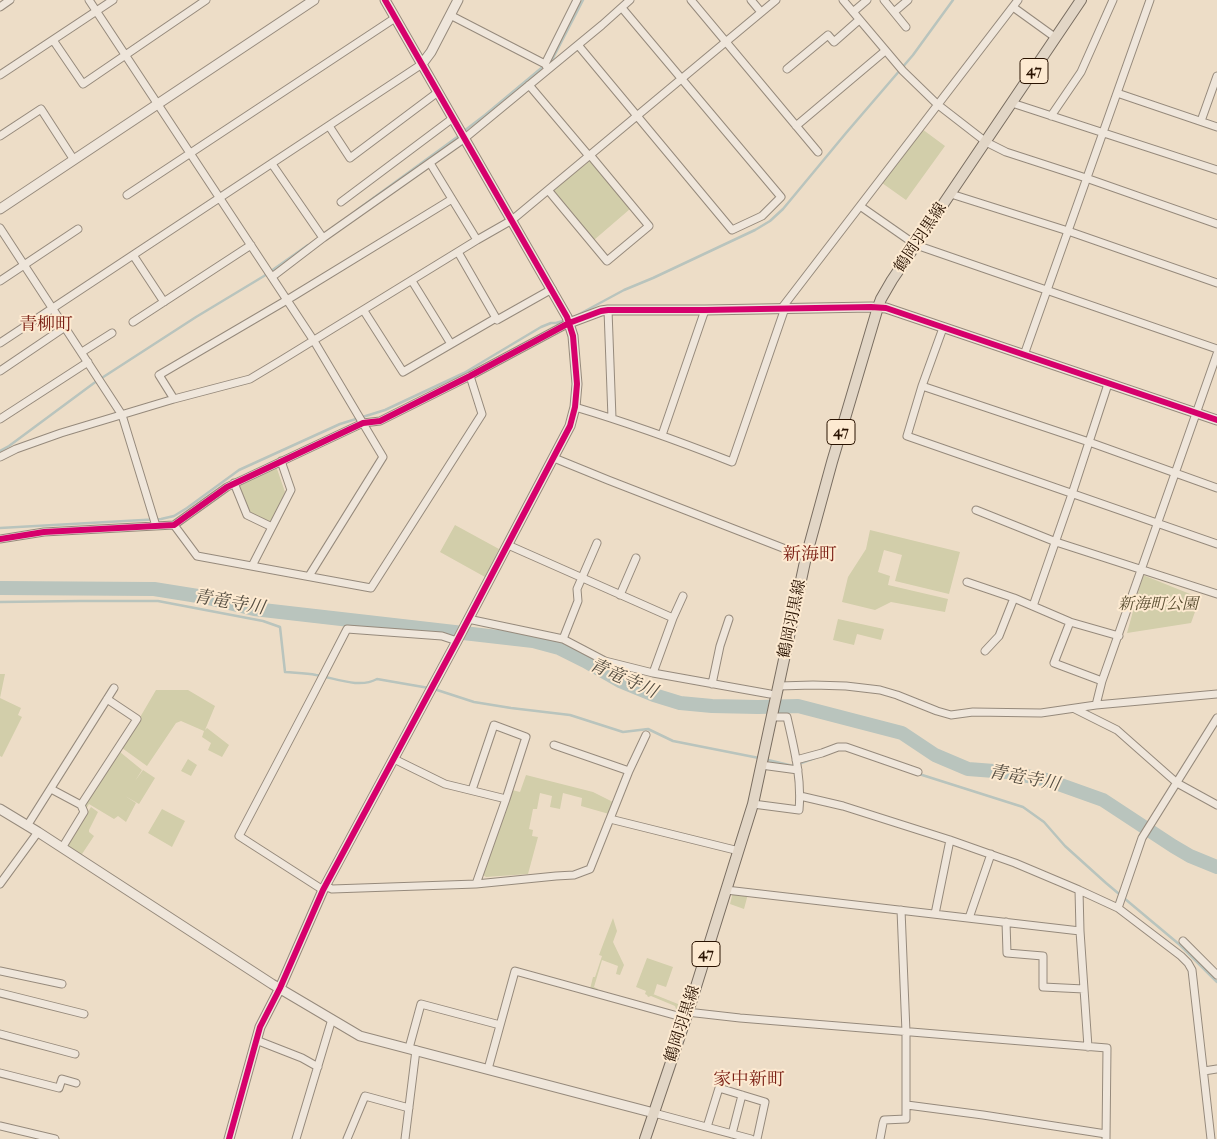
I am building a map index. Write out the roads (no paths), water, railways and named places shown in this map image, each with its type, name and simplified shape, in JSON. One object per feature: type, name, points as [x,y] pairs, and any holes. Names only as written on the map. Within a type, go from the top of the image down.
[{"type":"main road","name":"鶴岡羽黒線","points":[[645,1139],[753,804],[806,557],[832,462],[881,299],[1081,0]]},
{"type":"street","points":[[0,7],[10,0]]},
{"type":"street","points":[[89,0],[314,341],[383,457],[309,576]]},
{"type":"street","points":[[0,66],[2,74],[113,0]]},
{"type":"street","points":[[53,40],[83,84],[206,0]]},
{"type":"street","points":[[0,208],[158,104],[304,3],[314,0]]},
{"type":"street","points":[[229,1139],[256,1040],[324,888],[554,458],[570,426],[575,407],[577,384],[575,351],[573,336],[564,309],[385,0]]},
{"type":"street","points":[[0,343],[422,64],[431,52],[458,0]]},
{"type":"street","points":[[547,66],[577,0]]},
{"type":"street","points":[[272,277],[323,238],[465,138],[529,85],[547,66],[578,45],[630,0]]},
{"type":"street","points":[[691,0],[818,152]]},
{"type":"street","points":[[751,0],[761,12]]},
{"type":"street","points":[[0,457],[43,439],[250,378],[314,341],[512,220],[776,0]]},
{"type":"street","points":[[842,0],[903,72],[937,104],[986,142],[1006,152],[1217,224]]},
{"type":"street","points":[[853,12],[868,0]]},
{"type":"street","points":[[884,0],[906,27]]},
{"type":"street","points":[[894,12],[908,0]]},
{"type":"street","points":[[575,407],[662,435],[732,462],[783,308],[1018,0]]},
{"type":"street","points":[[1051,116],[1081,72],[1113,0]]},
{"type":"street","points":[[1024,355],[1150,0]]},
{"type":"street","points":[[1013,7],[1056,38]]},
{"type":"street","points":[[578,45],[732,230],[762,216],[781,197],[622,8]]},
{"type":"street","points":[[450,15],[547,66]]},
{"type":"street","points":[[128,195],[395,18]]},
{"type":"street","points":[[787,69],[828,35],[834,42],[860,20]]},
{"type":"street","points":[[796,126],[885,51]]},
{"type":"street","points":[[1201,122],[1217,76]]},
{"type":"street","points":[[529,85],[649,226],[607,261],[548,190]]},
{"type":"street","points":[[329,126],[350,158],[438,92]]},
{"type":"street","points":[[1117,92],[1217,127]]},
{"type":"street","points":[[1012,103],[1217,170]]},
{"type":"street","points":[[0,136],[41,109],[74,160]]},
{"type":"street","points":[[341,202],[454,118]]},
{"type":"street","points":[[430,163],[477,240]]},
{"type":"street","points":[[272,164],[323,238]]},
{"type":"street","points":[[951,194],[1068,231],[1217,283]]},
{"type":"street","points":[[174,399],[159,375],[287,300],[452,199]]},
{"type":"street","points":[[860,206],[916,245],[1217,348]]},
{"type":"street","points":[[0,228],[122,415],[156,526]]},
{"type":"street","points":[[0,281],[78,229]]},
{"type":"street","points":[[133,322],[251,244]]},
{"type":"street","points":[[458,252],[496,318]]},
{"type":"street","points":[[133,255],[164,302]]},
{"type":"street","points":[[412,280],[451,344]]},
{"type":"street","points":[[364,310],[403,372],[496,318],[497,320],[552,289]]},
{"type":"street","points":[[0,539],[44,532],[174,525],[227,486],[363,423],[380,421],[569,323],[608,310],[886,308],[1217,420]]},
{"type":"street","points":[[608,310],[612,418]]},
{"type":"street","points":[[662,435],[705,310]]},
{"type":"street","points":[[0,371],[65,327]]},
{"type":"street","points":[[943,328],[922,386],[907,436],[1217,544]]},
{"type":"street","points":[[82,352],[112,333]]},
{"type":"street","points":[[1096,705],[1102,682],[1217,354]]},
{"type":"street","points":[[1,417],[88,362]]},
{"type":"street","points":[[174,525],[197,556],[371,588],[482,414],[470,376]]},
{"type":"street","points":[[1033,606],[1108,384]]},
{"type":"street","points":[[922,386],[1089,442],[1217,488]]},
{"type":"street","points":[[554,458],[806,557]]},
{"type":"street","points":[[252,566],[291,490],[281,462]]},
{"type":"street","points":[[234,483],[248,515],[272,527]]},
{"type":"street","points":[[976,510],[1056,542],[1217,594]]},
{"type":"street","points":[[563,639],[578,601],[577,589],[597,543]]},
{"type":"street","points":[[508,545],[673,618]]},
{"type":"street","points":[[620,595],[636,558]]},
{"type":"street","points":[[967,582],[1014,598],[1070,622],[1119,636]]},
{"type":"street","points":[[653,673],[683,596]]},
{"type":"street","points":[[985,651],[999,636],[1014,598]]},
{"type":"street","points":[[712,684],[720,646],[729,619]]},
{"type":"street","points":[[468,620],[563,639],[605,661],[653,673],[770,694]]},
{"type":"street","points":[[1070,622],[1054,663],[1102,682]]},
{"type":"street","points":[[457,641],[442,636],[346,629],[239,836],[324,888],[332,889],[476,884],[574,875],[590,869],[629,771],[646,735]]},
{"type":"street","points":[[779,686],[846,686],[880,690],[951,715],[973,712],[1041,713],[1096,705],[1217,694]]},
{"type":"street","points":[[27,826],[114,688]]},
{"type":"street","points":[[81,805],[137,719],[107,699]]},
{"type":"street","points":[[1075,708],[1117,730],[1177,783],[1217,805]]},
{"type":"street","points":[[753,804],[799,810],[798,770],[787,717],[771,721]]},
{"type":"street","points":[[1118,908],[1142,838],[1217,718]]},
{"type":"street","points":[[472,790],[494,725],[526,737],[476,884]]},
{"type":"street","points":[[554,745],[629,771]]},
{"type":"street","points":[[796,760],[838,747],[846,747],[918,772]]},
{"type":"street","points":[[394,759],[445,784],[506,799]]},
{"type":"street","points":[[761,765],[798,770]]},
{"type":"street","points":[[51,789],[81,805],[84,812],[62,848]]},
{"type":"street","points":[[800,796],[843,806],[1015,863],[1118,908],[1181,956],[1188,962],[1192,970],[1204,1071],[1213,1117],[1211,1139]]},
{"type":"street","points":[[0,809],[280,988],[360,1036],[751,1139]]},
{"type":"street","points":[[610,818],[738,851]]},
{"type":"street","points":[[0,884],[38,832]]},
{"type":"street","points":[[935,914],[950,840]]},
{"type":"street","points":[[969,918],[991,854]]},
{"type":"street","points":[[726,890],[1080,931]]},
{"type":"street","points":[[1079,890],[1088,1047]]},
{"type":"street","points":[[880,1139],[884,1120],[906,1119],[906,1032],[901,910]]},
{"type":"street","points":[[1006,922],[1007,953],[1042,956],[1043,987],[1084,989]]},
{"type":"street","points":[[1183,941],[1217,973]]},
{"type":"street","points":[[1192,970],[1206,964]]},
{"type":"street","points":[[0,970],[62,984]]},
{"type":"street","points":[[488,1069],[515,971],[686,1015],[1107,1048],[1106,1137],[983,1115],[907,1106]]},
{"type":"street","points":[[0,993],[84,1014]]},
{"type":"street","points":[[406,1139],[412,1049],[421,1004],[500,1025]]},
{"type":"street","points":[[296,1139],[332,1019]]},
{"type":"street","points":[[0,1034],[75,1054]]},
{"type":"street","points":[[256,1040],[302,1058],[318,1067]]},
{"type":"street","points":[[1204,1071],[1217,1070]]},
{"type":"street","points":[[0,1074],[59,1088],[62,1078],[76,1083]]},
{"type":"street","points":[[707,1127],[719,1088],[766,1102],[757,1139]]},
{"type":"street","points":[[732,1134],[742,1095]]},
{"type":"street","points":[[347,1139],[365,1096],[409,1108]]},
{"type":"street","points":[[0,1126],[54,1139]]},
{"type":"waterway","points":[[549,62],[553,58],[583,0]]},
{"type":"waterway","points":[[574,317],[624,290],[755,230],[770,221],[783,209],[913,55],[953,0]]},
{"type":"waterway","points":[[464,131],[545,65]]},
{"type":"waterway","points":[[357,210],[460,135]]},
{"type":"waterway","points":[[0,451],[94,383],[196,317],[264,276],[308,245]]},
{"type":"waterway","points":[[0,528],[161,519],[174,516],[239,470],[340,424],[385,410],[464,373],[541,327],[566,320]]},
{"type":"waterway","name":"青竜寺川","points":[[0,588],[154,589],[204,597],[254,609],[533,641],[559,648],[620,681],[680,703],[712,706],[798,706],[902,733],[935,755],[968,769],[1007,772],[1047,780],[1103,800],[1190,856],[1217,867]]},
{"type":"waterway","points":[[0,602],[158,601],[263,621],[280,627],[285,672],[312,674],[355,683],[370,682],[377,679],[429,688]]},
{"type":"waterway","points":[[434,689],[474,702],[570,715],[623,732],[648,729],[673,741],[759,758]]},
{"type":"waterway","points":[[764,759],[793,766],[815,758]]},
{"type":"waterway","points":[[919,774],[1023,807],[1044,822],[1065,846],[1180,945],[1217,982]]},
{"type":"district","name":"青柳町","points":[[46,326]]},
{"type":"district","name":"新海町","points":[[810,556]]},
{"type":"district","name":"家中新町","points":[[749,1081]]},
{"type":"park label","name":"新海町公園","points":[[1158,605]]}]
